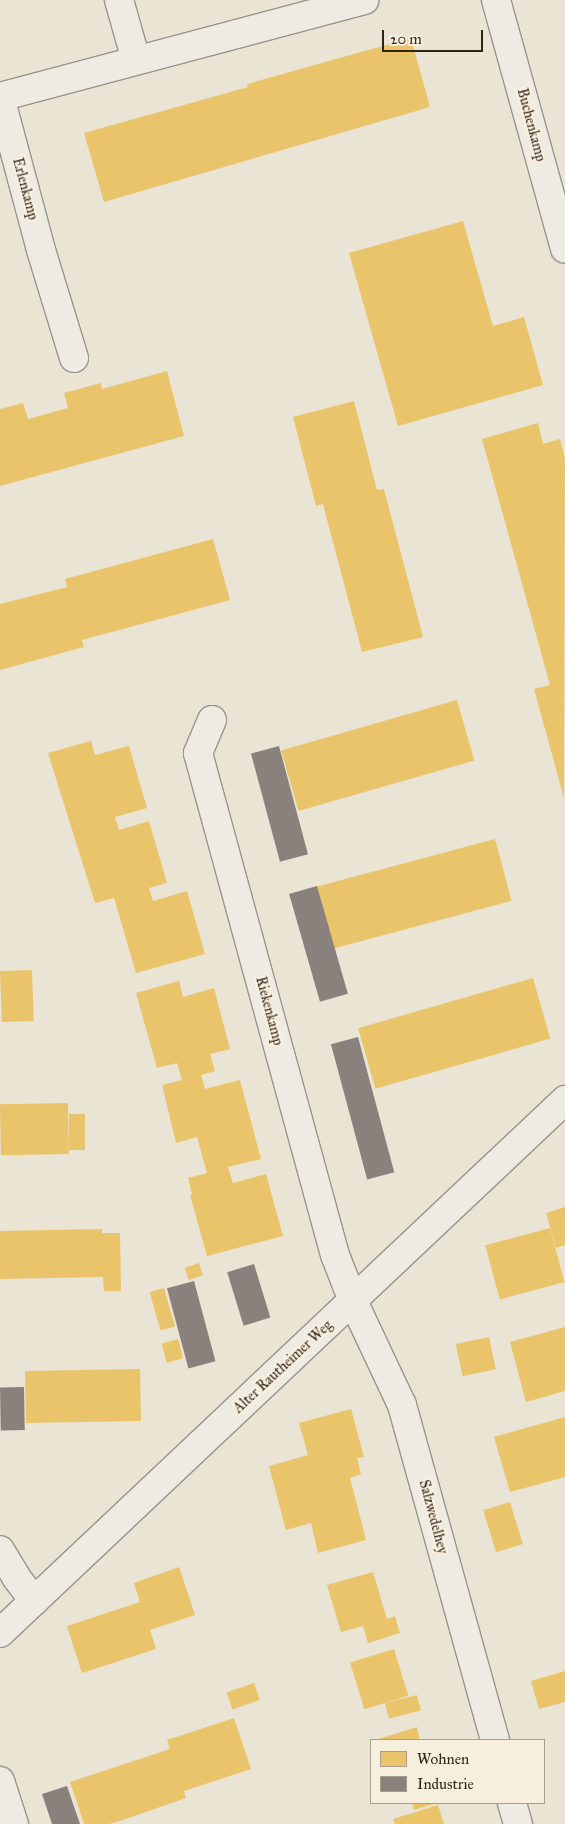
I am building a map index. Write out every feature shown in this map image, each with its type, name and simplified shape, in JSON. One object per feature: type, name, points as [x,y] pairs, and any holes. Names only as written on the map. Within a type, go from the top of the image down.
[{"type":"street","points":[[119,0],[136,60]]},
{"type":"street","name":"Erlenkamp","points":[[74,358],[0,97],[364,0]]},
{"type":"street","name":"Buchenkamp","points":[[496,0],[554,167],[565,249]]},
{"type":"street","name":"Riekenkamp","points":[[212,720],[198,754],[335,1255],[353,1301]]},
{"type":"street","name":"Alter Rautheimer Weg","points":[[0,1633],[565,1100]]},
{"type":"street","name":"Salzwedelhey","points":[[353,1301],[402,1405],[495,1739]]},
{"type":"street","points":[[0,1550],[16,1578],[34,1601]]},
{"type":"street","points":[[0,1781],[14,1824]]},
{"type":"street","points":[[512,1804],[518,1824]]},
{"type":"building: Wohnen","points":[[411,38],[430,107],[104,202],[84,133],[248,87],[247,84]]},
{"type":"building: Wohnen","points":[[463,221],[493,326],[524,317],[543,385],[398,426],[349,253]]},
{"type":"building: Wohnen","points":[[167,371],[184,436],[0,486],[0,409],[23,403],[28,419],[68,408],[64,393],[101,383],[102,389]]},
{"type":"building: Wohnen","points":[[354,401],[377,490],[384,489],[423,637],[362,652],[323,504],[316,506],[293,417]]},
{"type":"building: Wohnen","points":[[538,423],[543,444],[560,439],[565,459],[564,798],[534,689],[550,685],[482,439]]},
{"type":"building: Wohnen","points":[[213,539],[230,600],[82,640],[84,647],[0,670],[0,604],[67,587],[65,579]]},
{"type":"building: Wohnen","points":[[457,700],[474,761],[298,811],[281,750]]},
{"type":"building: Wohnen","points":[[91,741],[95,755],[129,746],[147,808],[115,817],[119,830],[149,821],[167,883],[149,888],[153,901],[187,891],[205,954],[136,973],[114,898],[95,903],[48,753]]},
{"type":"building: Wohnen","points":[[495,839],[512,901],[334,948],[317,887]]},
{"type":"building: Wohnen","points":[[32,970],[34,1021],[2,1022],[0,971]]},
{"type":"building: Wohnen","points":[[533,978],[550,1039],[375,1089],[358,1028]]},
{"type":"building: Wohnen","points":[[179,981],[183,997],[214,988],[230,1049],[210,1054],[215,1071],[201,1075],[205,1089],[240,1080],[261,1159],[228,1167],[233,1183],[266,1174],[283,1236],[207,1256],[190,1195],[192,1194],[188,1178],[207,1173],[197,1137],[176,1143],[162,1085],[182,1080],[177,1063],[157,1068],[136,993]]},
{"type":"building: Wohnen","points":[[68,1103],[69,1154],[1,1155],[0,1104]]},
{"type":"building: Wohnen","points":[[69,1114],[85,1114],[85,1150],[69,1150]]},
{"type":"building: Wohnen","points":[[565,1207],[565,1245],[556,1248],[546,1213]]},
{"type":"building: Wohnen","points":[[550,1228],[564,1282],[500,1299],[485,1245]]},
{"type":"building: Wohnen","points":[[102,1229],[102,1233],[120,1233],[121,1291],[104,1291],[103,1277],[0,1279],[0,1231]]},
{"type":"building: Wohnen","points":[[199,1263],[203,1275],[189,1280],[185,1268]]},
{"type":"building: Wohnen","points":[[164,1288],[175,1326],[161,1331],[150,1292]]},
{"type":"building: Wohnen","points":[[565,1327],[565,1391],[526,1402],[510,1342]]},
{"type":"building: Wohnen","points":[[489,1337],[496,1369],[463,1376],[456,1344]]},
{"type":"building: Wohnen","points":[[178,1339],[183,1358],[167,1363],[162,1343]]},
{"type":"building: Wohnen","points":[[140,1369],[141,1421],[26,1423],[25,1371]]},
{"type":"building: Wohnen","points":[[351,1409],[364,1457],[357,1458],[361,1474],[350,1478],[366,1540],[318,1553],[311,1523],[286,1530],[269,1466],[308,1455],[299,1423]]},
{"type":"building: Wohnen","points":[[565,1417],[565,1477],[510,1492],[494,1437]]},
{"type":"building: Wohnen","points":[[510,1502],[523,1544],[496,1552],[483,1510]]},
{"type":"building: Wohnen","points":[[179,1567],[195,1615],[150,1630],[156,1649],[82,1673],[67,1626],[140,1602],[134,1583]]},
{"type":"building: Wohnen","points":[[373,1572],[387,1619],[395,1616],[400,1633],[368,1643],[363,1626],[341,1632],[327,1585]]},
{"type":"building: Wohnen","points":[[394,1649],[408,1696],[364,1709],[350,1662]]},
{"type":"building: Wohnen","points":[[565,1671],[565,1702],[539,1709],[531,1681]]},
{"type":"building: Wohnen","points":[[254,1683],[260,1700],[232,1709],[227,1692]]},
{"type":"building: Wohnen","points":[[417,1695],[421,1711],[389,1719],[385,1703]]},
{"type":"building: Wohnen","points":[[234,1718],[251,1769],[184,1791],[186,1798],[120,1821],[109,1824],[84,1824],[70,1782],[170,1749],[167,1740]]},
{"type":"building: Wohnen","points":[[417,1727],[420,1739],[378,1739]]},
{"type":"building: Wohnen","points":[[412,1804],[434,1804],[414,1810]]},
{"type":"building: Wohnen","points":[[438,1805],[444,1824],[395,1824],[393,1819]]},
{"type":"building: Industrie","points":[[279,746],[308,854],[280,862],[251,754]]},
{"type":"building: Industrie","points":[[317,886],[348,994],[320,1002],[289,894]]},
{"type":"building: Industrie","points":[[358,1037],[394,1172],[367,1179],[331,1044]]},
{"type":"building: Industrie","points":[[254,1264],[270,1318],[244,1326],[227,1272]]},
{"type":"building: Industrie","points":[[194,1281],[215,1361],[188,1368],[167,1288]]},
{"type":"building: Industrie","points":[[0,1387],[24,1387],[25,1430],[1,1430]]},
{"type":"building: Industrie","points":[[67,1786],[80,1824],[52,1824],[42,1794]]}]
